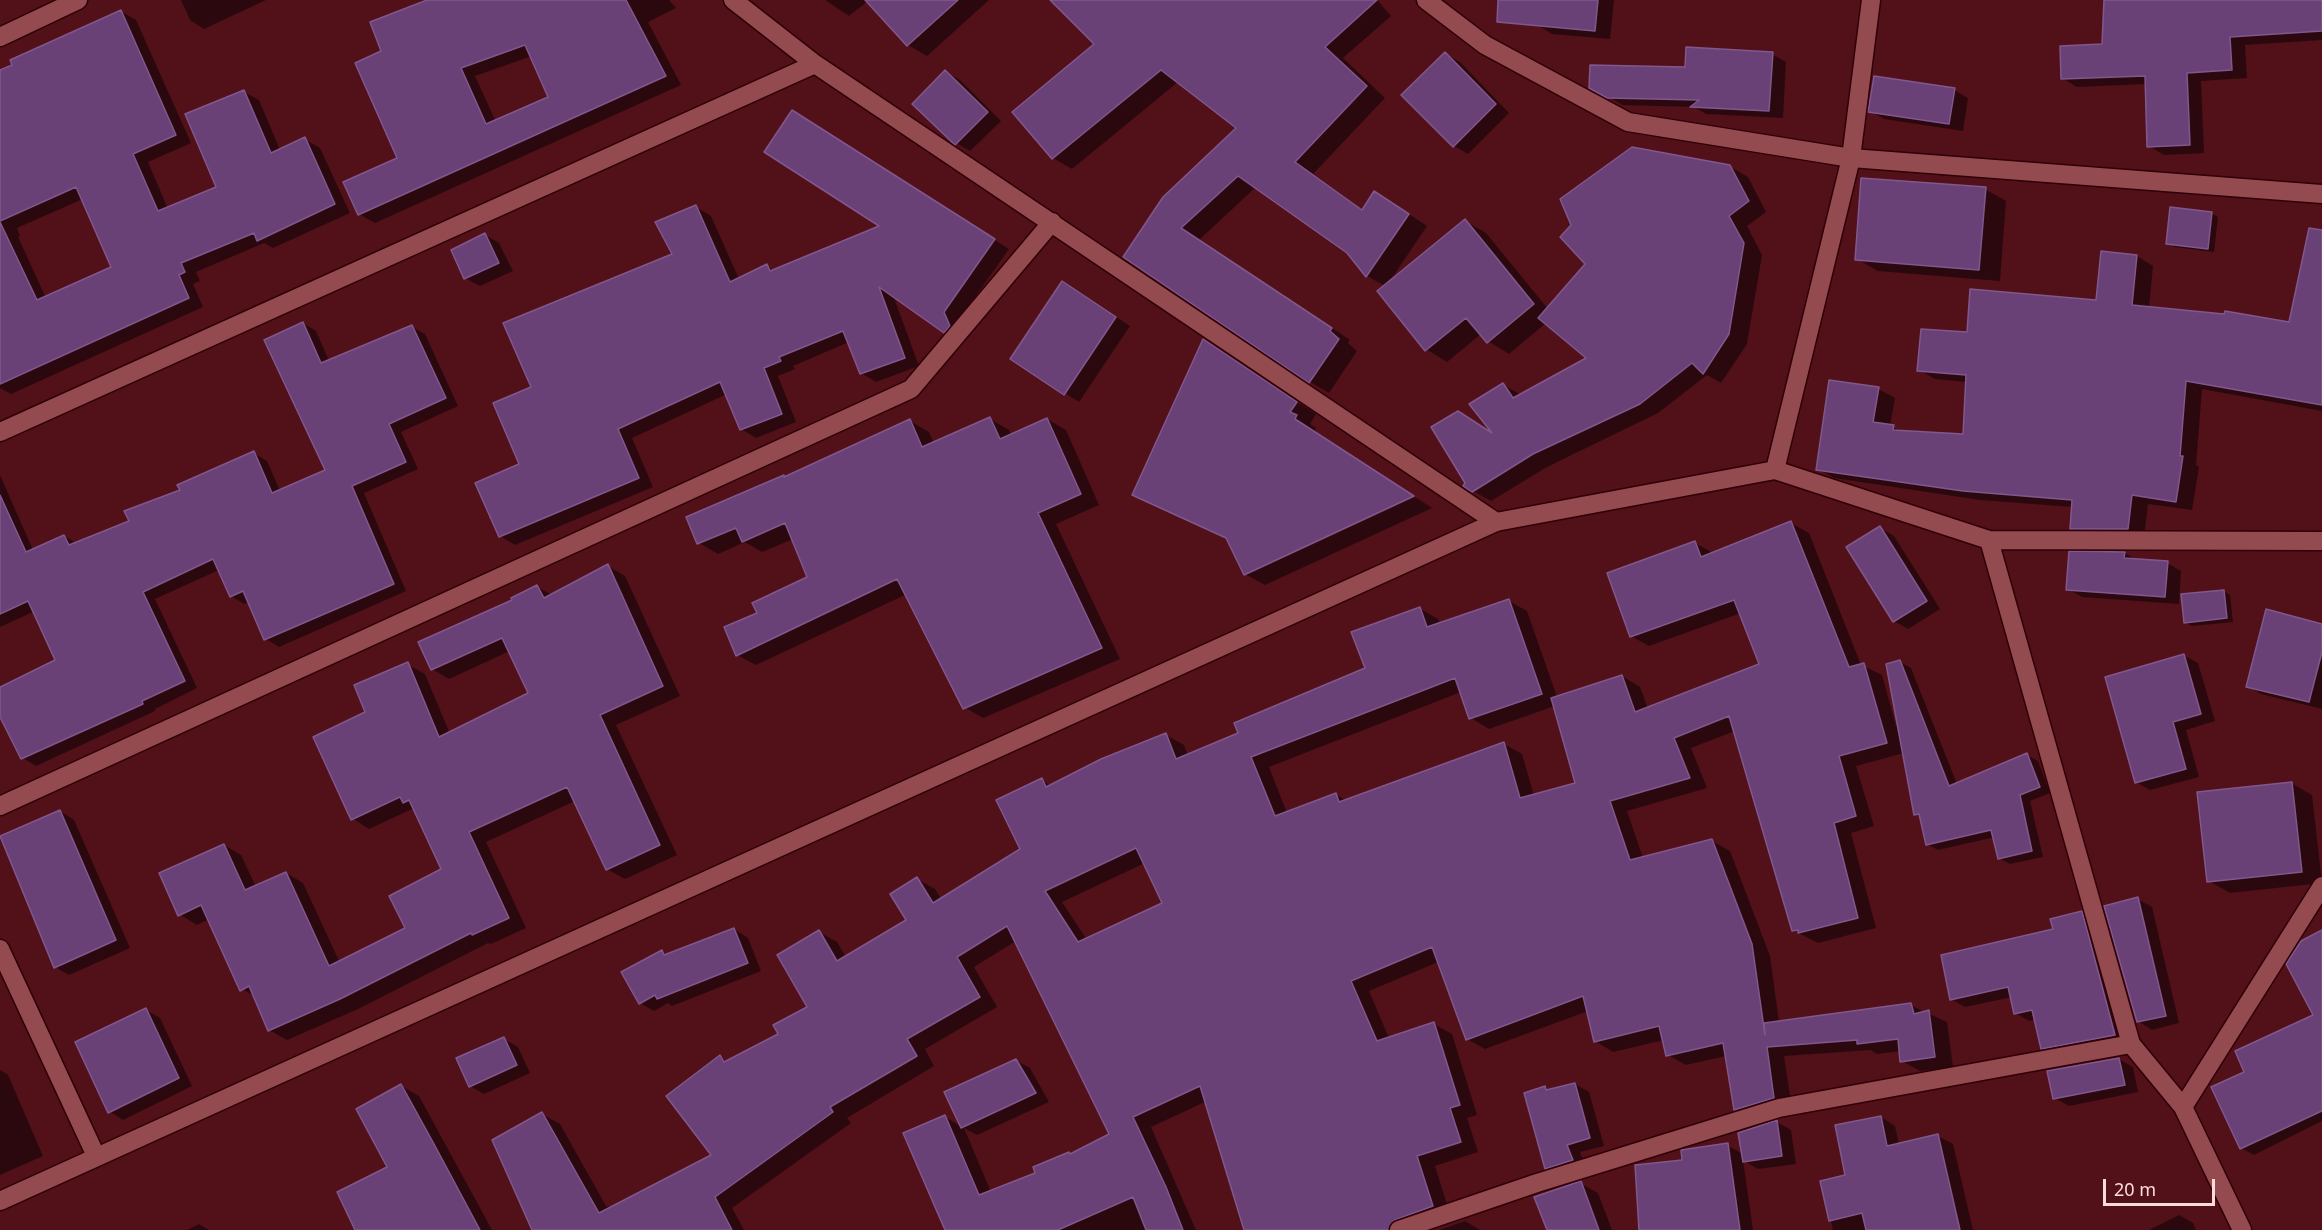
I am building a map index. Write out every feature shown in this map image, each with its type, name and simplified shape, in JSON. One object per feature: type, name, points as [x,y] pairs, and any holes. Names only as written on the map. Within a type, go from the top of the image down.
[{"type":"street","points":[[0,37],[78,0]]},
{"type":"street","points":[[733,0],[815,64],[1496,522]]},
{"type":"street","points":[[1426,0],[1485,45],[1628,122],[1851,158],[2322,194]]},
{"type":"street","points":[[1775,470],[1851,158],[1871,0]]},
{"type":"street","points":[[0,432],[815,64]]},
{"type":"street","points":[[0,806],[911,389],[1052,222]]},
{"type":"street","points":[[0,1201],[1496,522],[1775,470],[1989,540],[2322,541]]},
{"type":"street","points":[[1989,540],[2131,1044],[2184,1107],[2242,1230]]},
{"type":"street","points":[[2184,1107],[2321,889]]},
{"type":"street","points":[[0,949],[96,1156]]},
{"type":"street","points":[[1399,1230],[1537,1183],[1779,1108],[2131,1044]]},
{"type":"building","points":[[427,0],[626,0],[666,76],[358,215],[343,182],[397,158],[355,63],[381,51],[370,22]],"holes":[[[525,45],[548,97],[486,124],[461,68]]]},
{"type":"building","points":[[865,0],[958,0],[907,46]]},
{"type":"building","points":[[1050,0],[1377,0],[1325,47],[1367,86],[1295,162],[1362,210],[1374,191],[1409,214],[1366,277],[1347,253],[1238,176],[1181,228],[1332,328],[1330,331],[1339,339],[1309,383],[1123,257],[1163,197],[1236,128],[1161,70],[1052,159],[1012,112],[1094,44]]},
{"type":"building","points":[[1498,0],[1598,0],[1595,31],[1497,22]]},
{"type":"building","points":[[2104,0],[2322,0],[2322,31],[2230,37],[2232,70],[2187,73],[2190,145],[2147,147],[2145,76],[2061,79],[2060,46],[2102,44]]},
{"type":"building","points":[[121,10],[176,135],[133,154],[158,211],[216,187],[185,114],[244,90],[271,153],[305,137],[335,204],[257,241],[254,233],[181,263],[185,272],[179,275],[189,298],[0,384],[0,222],[37,300],[111,267],[76,187],[0,221],[0,70],[12,65],[10,60]]},
{"type":"building","points":[[1686,47],[1773,52],[1769,111],[1690,107],[1699,100],[1607,98],[1589,88],[1590,65],[1685,67]]},
{"type":"building","points":[[1445,52],[1496,104],[1453,147],[1401,95]]},
{"type":"building","points":[[945,70],[988,112],[955,145],[912,104]]},
{"type":"building","points":[[1874,76],[1955,88],[1949,124],[1868,112]]},
{"type":"building","points":[[792,110],[995,239],[944,312],[950,326],[944,333],[879,287],[905,358],[860,374],[843,331],[779,357],[781,361],[764,368],[782,414],[740,430],[720,382],[618,429],[639,478],[499,537],[475,483],[519,464],[493,403],[531,387],[503,323],[672,254],[655,222],[696,205],[730,282],[767,264],[770,271],[879,226],[764,152]]},
{"type":"building","points":[[1632,147],[1730,165],[1749,201],[1729,216],[1744,243],[1729,334],[1703,374],[1692,363],[1640,404],[1533,454],[1472,492],[1463,486],[1465,483],[1431,427],[1458,411],[1492,433],[1469,404],[1503,383],[1513,398],[1586,358],[1538,318],[1585,264],[1560,237],[1571,225],[1560,199]]},
{"type":"building","points":[[1861,178],[1986,187],[1979,270],[1855,260]]},
{"type":"building","points":[[2170,207],[2212,212],[2208,249],[2166,244]]},
{"type":"building","points":[[1465,219],[1534,304],[1487,343],[1466,318],[1425,351],[1377,291]]},
{"type":"building","points":[[2309,228],[2322,230],[2322,405],[2186,381],[2180,456],[2183,456],[2176,502],[2132,495],[2128,529],[2070,529],[2072,500],[1963,491],[1816,470],[1829,380],[1879,387],[1873,422],[1894,425],[1893,430],[1963,434],[1966,375],[1917,371],[1921,329],[1967,332],[1970,289],[2096,300],[2101,251],[2137,255],[2132,305],[2224,314],[2225,311],[2289,322]]},
{"type":"building","points":[[485,233],[499,263],[464,279],[451,250]]},
{"type":"building","points":[[1062,281],[1116,317],[1064,395],[1010,359]]},
{"type":"building","points":[[303,322],[321,363],[412,325],[446,398],[389,424],[406,462],[352,486],[394,584],[264,640],[243,591],[230,597],[213,559],[143,592],[185,681],[142,701],[143,704],[21,759],[0,717],[0,687],[55,660],[28,601],[0,614],[0,495],[26,552],[64,535],[69,545],[129,521],[124,511],[180,490],[177,485],[254,451],[272,493],[325,470],[264,340]]},
{"type":"building","points":[[1203,339],[1297,402],[1290,412],[1297,415],[1295,419],[1414,496],[1244,575],[1226,538],[1132,495]]},
{"type":"building","points":[[990,417],[1000,439],[1047,418],[1081,494],[1038,513],[1102,648],[963,709],[897,579],[736,656],[724,627],[757,613],[752,603],[807,577],[785,523],[742,542],[736,528],[697,544],[686,517],[784,475],[784,477],[910,419],[922,447]]},
{"type":"building","points":[[1791,521],[1849,667],[1864,663],[1887,743],[1839,756],[1856,816],[1834,823],[1858,918],[1798,933],[1798,930],[1792,931],[1729,716],[1674,738],[1690,778],[1610,801],[1630,860],[1712,839],[1752,944],[1765,1035],[1764,1023],[1911,1003],[1914,1014],[1929,1010],[1935,1057],[1900,1062],[1898,1039],[1857,1044],[1857,1040],[1767,1047],[1774,1098],[1734,1110],[1723,1043],[1666,1056],[1659,1026],[1594,1042],[1583,996],[1466,1040],[1432,947],[1351,981],[1377,1041],[1434,1022],[1460,1105],[1450,1108],[1461,1142],[1417,1156],[1433,1206],[1395,1220],[1388,1230],[1244,1230],[1200,1086],[1133,1117],[1166,1187],[1183,1230],[1146,1230],[1133,1197],[1058,1230],[945,1230],[903,1133],[945,1115],[979,1195],[1035,1173],[1033,1167],[1069,1152],[1070,1154],[1109,1134],[1007,926],[957,957],[980,997],[907,1039],[917,1056],[830,1107],[833,1112],[715,1197],[732,1230],[532,1230],[492,1140],[542,1112],[599,1213],[711,1155],[666,1096],[720,1055],[724,1062],[778,1034],[773,1025],[807,1007],[777,955],[819,930],[837,961],[906,920],[890,894],[917,877],[933,903],[1020,849],[996,800],[1042,778],[1046,787],[1101,759],[1166,733],[1176,759],[1238,733],[1234,723],[1365,668],[1351,632],[1420,607],[1427,627],[1509,599],[1542,694],[1469,719],[1455,678],[1251,757],[1275,816],[1336,793],[1339,802],[1504,742],[1520,798],[1575,783],[1551,698],[1622,675],[1635,712],[1759,664],[1734,600],[1630,637],[1607,573],[1695,541],[1701,557]],"holes":[[[1136,848],[1162,903],[1078,942],[1045,891]]]},
{"type":"building","points":[[1880,526],[1927,601],[1893,622],[1846,547]]},
{"type":"building","points":[[2069,551],[2125,552],[2124,558],[2168,561],[2165,597],[2066,590]]},
{"type":"building","points":[[608,564],[663,686],[600,715],[660,845],[606,870],[567,787],[469,832],[509,918],[472,935],[471,933],[340,999],[268,1031],[249,986],[240,991],[201,905],[178,916],[159,873],[224,844],[245,890],[286,872],[329,966],[405,928],[389,896],[441,869],[409,800],[403,803],[400,797],[351,820],[313,737],[365,712],[354,685],[408,662],[439,737],[528,693],[502,638],[431,670],[418,642],[512,600],[511,598],[537,585],[544,598]]},
{"type":"building","points":[[2224,590],[2227,618],[2184,623],[2181,594]]},
{"type":"building","points":[[2266,609],[2322,624],[2322,652],[2309,702],[2246,687]]},
{"type":"building","points":[[2184,654],[2201,714],[2173,722],[2186,769],[2135,783],[2105,677]]},
{"type":"building","points":[[1900,660],[1949,786],[2027,753],[2040,787],[2020,795],[2032,851],[1998,859],[1991,830],[1926,845],[1919,814],[1914,815],[1886,664]]},
{"type":"building","points":[[2292,782],[2302,872],[2207,882],[2197,792]]},
{"type":"building","points":[[60,810],[116,940],[54,968],[0,836]]},
{"type":"building","points":[[2138,897],[2166,1016],[2137,1022],[2104,906]]},
{"type":"building","points":[[2082,911],[2115,1035],[2041,1049],[2032,1010],[2014,1014],[2008,987],[1950,1000],[1941,955],[2053,929],[2050,919]]},
{"type":"building","points":[[734,928],[748,963],[657,999],[655,995],[639,1004],[621,972],[662,950],[664,955]]},
{"type":"building","points":[[2322,930],[2322,1111],[2240,1149],[2211,1087],[2244,1072],[2235,1051],[2313,1015],[2286,964],[2301,941]]},
{"type":"building","points":[[146,1008],[179,1078],[108,1113],[75,1042]]},
{"type":"building","points":[[504,1037],[517,1065],[469,1087],[456,1058]]},
{"type":"building","points":[[2119,1058],[2125,1085],[2053,1099],[2047,1071]]},
{"type":"building","points":[[1016,1059],[1036,1093],[961,1128],[944,1092]]},
{"type":"building","points":[[1575,1083],[1590,1138],[1567,1145],[1573,1160],[1545,1169],[1524,1093],[1545,1086],[1546,1090]]},
{"type":"building","points":[[401,1084],[480,1230],[355,1230],[337,1192],[387,1167],[356,1109]]},
{"type":"building","points":[[1881,1116],[1887,1146],[1938,1134],[1960,1230],[1866,1230],[1862,1213],[1829,1221],[1820,1181],[1845,1175],[1835,1125]]},
{"type":"building","points":[[1777,1120],[1782,1156],[1743,1162],[1738,1133]]},
{"type":"building","points":[[1728,1143],[1740,1230],[1639,1230],[1635,1165],[1682,1160],[1681,1150]]},
{"type":"building","points":[[1581,1181],[1599,1230],[1547,1230],[1534,1197]]}]
